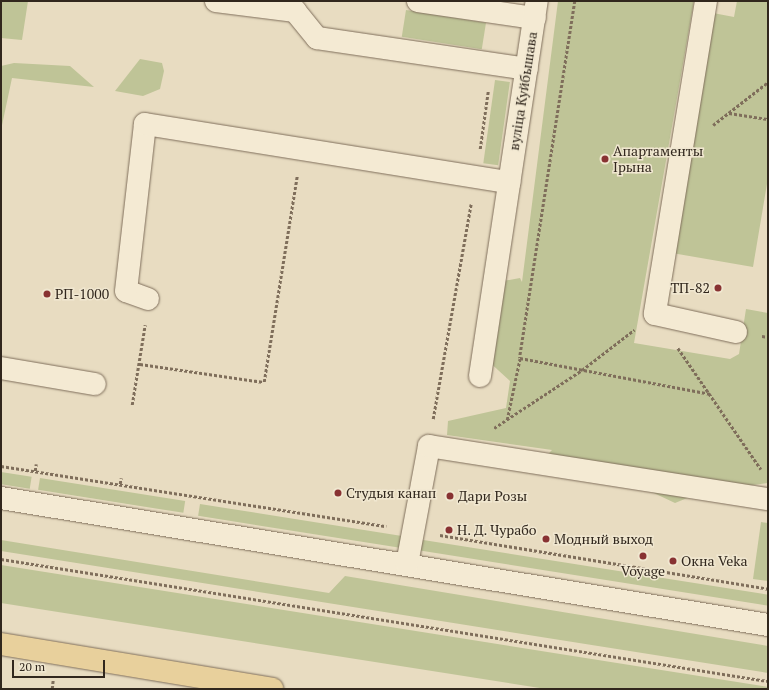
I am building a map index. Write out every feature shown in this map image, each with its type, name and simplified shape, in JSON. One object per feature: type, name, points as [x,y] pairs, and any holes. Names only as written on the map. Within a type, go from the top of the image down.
[{"type":"main road","points":[[1,644],[272,689]]},
{"type":"street","points":[[216,1],[296,11],[317,38],[527,70]]},
{"type":"street","points":[[418,1],[536,9]]},
{"type":"street","points":[[706,1],[655,314],[736,332]]},
{"type":"street","name":"вуліца Куйбышава","points":[[480,376],[536,9]]},
{"type":"street","points":[[148,299],[126,291],[146,124],[476,178],[509,182]]},
{"type":"street","points":[[1,368],[95,384]]},
{"type":"street","points":[[407,564],[429,446],[768,499]]},
{"type":"street","points":[[1,498],[407,564],[768,625]]},
{"type":"path","points":[[507,420],[520,358],[575,1]]},
{"type":"path","points":[[429,446],[476,178],[492,64]]},
{"type":"path","points":[[682,150],[768,82]]},
{"type":"path","points":[[728,113],[768,119]]},
{"type":"path","points":[[140,364],[264,382],[301,150]]},
{"type":"path","points":[[132,405],[140,364],[148,299]]},
{"type":"path","points":[[459,450],[582,370],[655,314],[764,473]]},
{"type":"path","points":[[520,358],[710,394]]},
{"type":"path","points":[[35,471],[36,464]]},
{"type":"path","points":[[1,466],[413,530],[768,590]]},
{"type":"path","points":[[120,484],[121,478]]},
{"type":"path","points":[[1,559],[768,681]]},
{"type":"green space","points":[[1,1],[28,1],[22,40],[1,38]]},
{"type":"green space","points":[[558,1],[694,1],[634,343],[730,359],[739,354],[746,309],[768,313],[768,483],[702,492],[675,503],[586,461],[543,459],[552,450],[447,435],[448,421],[506,408],[510,381],[474,348],[492,283],[520,278],[522,282]]},
{"type":"green space","points":[[737,1],[768,1],[768,178],[753,267],[672,253],[713,13],[734,17]]},
{"type":"green space","points":[[406,10],[486,23],[482,49],[402,37]]},
{"type":"green space","points":[[140,59],[162,63],[164,71],[160,89],[143,96],[115,91]]},
{"type":"green space","points":[[14,63],[70,66],[94,87],[12,78],[1,130],[1,66]]},
{"type":"green space","points":[[495,80],[510,82],[498,165],[483,163]]},
{"type":"green space","points":[[1,472],[32,477],[30,489],[1,484]]},
{"type":"green space","points":[[40,478],[185,501],[183,513],[38,490]]},
{"type":"green space","points":[[200,504],[403,536],[402,548],[198,516]]},
{"type":"green space","points":[[761,522],[768,523],[768,581],[753,579]]},
{"type":"green space","points":[[417,539],[768,595],[767,606],[415,550]]},
{"type":"green space","points":[[1,540],[329,593],[345,576],[768,646],[768,673],[1,551]]},
{"type":"green space","points":[[1,565],[768,687],[768,689],[546,689],[1,603]]},
{"type":"place","name":"Апартаменты Ірына","points":[[605,159]]},
{"type":"place","name":"ТП-82","points":[[718,288]]},
{"type":"place","name":"РП-1000","points":[[47,294]]},
{"type":"place","name":"Студыя канап","points":[[338,493]]},
{"type":"place","name":"Дари Розы","points":[[450,496]]},
{"type":"place","name":"Н. Д. Чурабо","points":[[449,530]]},
{"type":"place","name":"Модный выход","points":[[546,539]]},
{"type":"place","name":"Voyage","points":[[643,556]]},
{"type":"place","name":"Окна Veka","points":[[673,561]]}]
